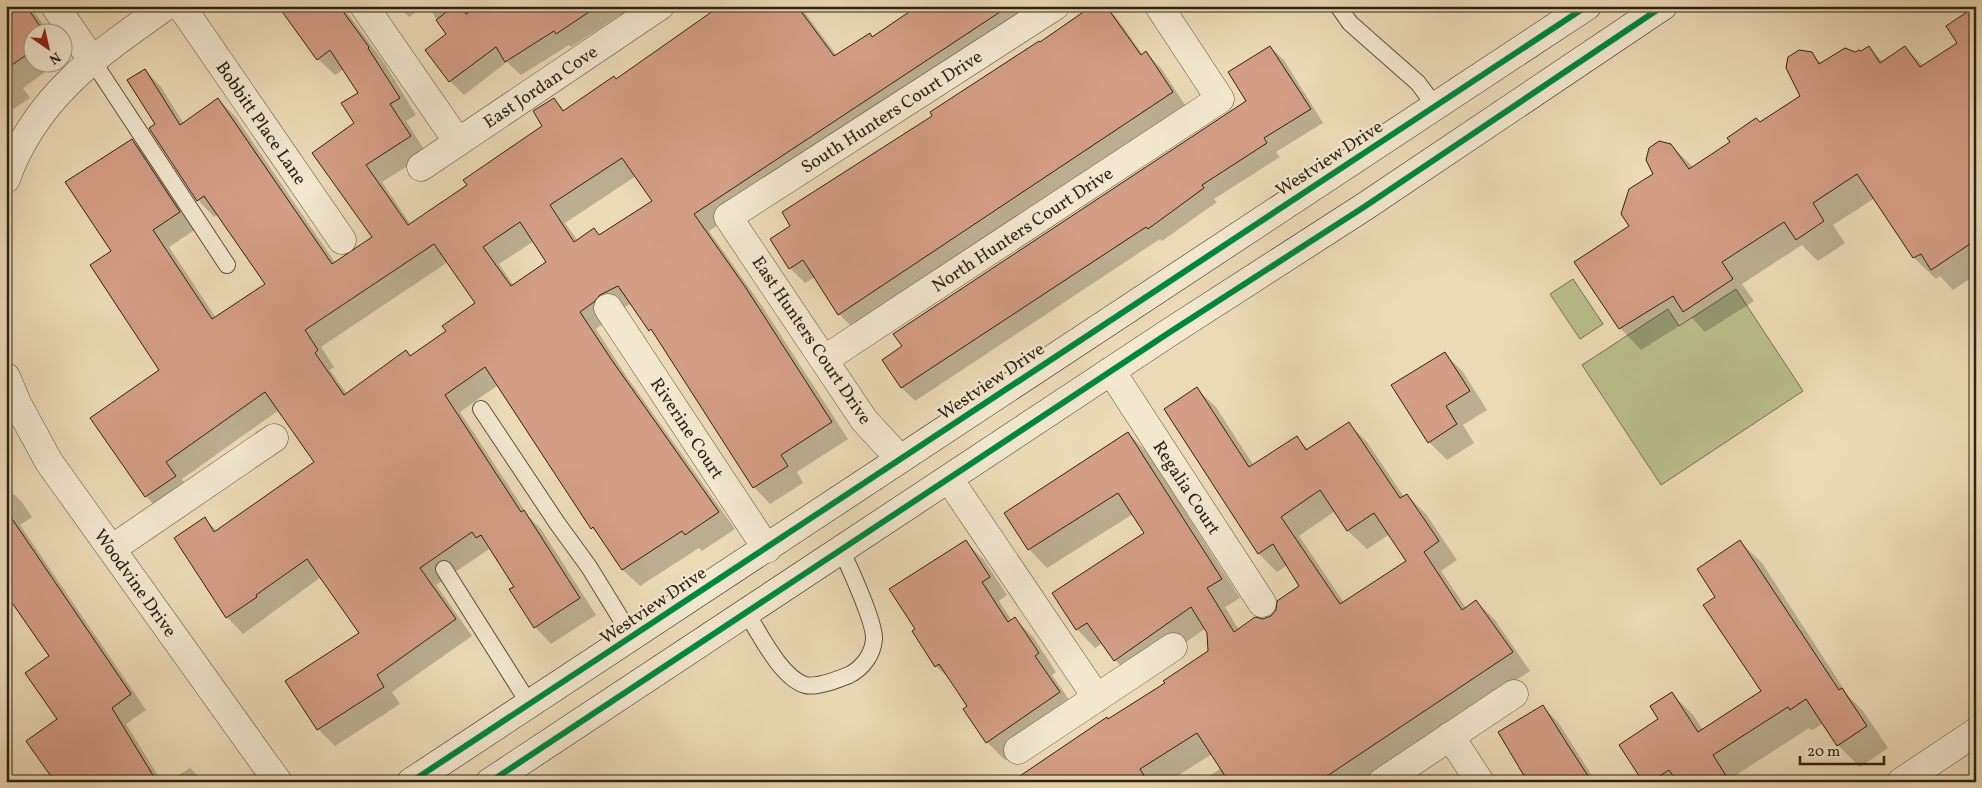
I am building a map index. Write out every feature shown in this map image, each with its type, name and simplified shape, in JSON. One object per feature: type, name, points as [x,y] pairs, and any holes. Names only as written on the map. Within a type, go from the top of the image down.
[{"type":"street","points":[[55,6],[92,60]]},
{"type":"street","points":[[6,179],[23,143],[41,113],[59,91],[92,60],[166,6]]},
{"type":"street","name":"Bobbitt Place Lane","points":[[181,6],[342,240]]},
{"type":"street","points":[[364,6],[458,142]]},
{"type":"street","name":"East Jordan Cove","points":[[421,167],[660,6]]},
{"type":"street","name":"South Hunters Court Drive","points":[[728,217],[1055,6]]},
{"type":"street","name":"North Hunters Court Drive","points":[[825,359],[1220,99],[1159,6]]},
{"type":"street","points":[[490,782],[1170,332],[1364,207],[1663,6]]},
{"type":"street","points":[[1579,12],[1593,53]]},
{"type":"street","name":"Westview Drive","points":[[411,782],[1579,12]]},
{"type":"street","name":"East Hunters Court Drive","points":[[728,217],[825,359],[864,420],[900,460]]},
{"type":"street","points":[[1146,296],[1170,332]]},
{"type":"street","name":"Riverine Court","points":[[608,308],[767,549]]},
{"type":"street","name":"Regalia Court","points":[[1111,371],[1262,603]]},
{"type":"street","name":"Woodvine Drive","points":[[6,376],[18,405],[49,462],[113,548],[278,782]]},
{"type":"street","points":[[113,548],[274,438]]},
{"type":"street","points":[[949,478],[1097,698]]},
{"type":"street","points":[[715,582],[742,614]]},
{"type":"street","points":[[1018,750],[1173,647]]},
{"type":"street","points":[[1382,782],[1514,694]]},
{"type":"street","points":[[1900,782],[1976,732]]},
{"type":"street","points":[[1450,736],[1480,782]]},
{"type":"lane","points":[[1338,6],[1350,23],[1418,83],[1435,106]]},
{"type":"lane","points":[[92,60],[227,264]]},
{"type":"lane","points":[[481,409],[557,524],[590,567],[632,638]]},
{"type":"lane","points":[[742,614],[787,673],[806,685],[833,682],[855,672],[870,657],[874,637],[853,575],[841,550]]},
{"type":"lane","points":[[444,569],[530,705]]},
{"type":"green space","points":[[1573,279],[1603,324],[1580,339],[1550,294]]},
{"type":"green space","points":[[1736,289],[1803,391],[1661,485],[1582,365],[1668,309],[1679,326]]},
{"type":"building","points":[[6,6],[26,6],[37,22],[22,22],[22,58],[6,69]]},
{"type":"building","points":[[278,6],[339,6],[369,47],[400,98],[390,104],[411,136],[366,165],[408,225],[467,185],[463,180],[542,126],[533,111],[554,98],[563,111],[614,76],[616,79],[720,6],[797,6],[834,56],[870,33],[872,37],[918,6],[1009,6],[694,214],[746,288],[832,422],[781,455],[788,466],[753,488],[651,329],[649,331],[618,286],[600,295],[580,312],[719,512],[685,535],[682,531],[622,570],[593,527],[591,529],[485,367],[445,395],[521,512],[524,510],[580,598],[534,628],[509,589],[514,587],[481,535],[476,538],[472,532],[420,568],[456,619],[377,675],[384,687],[317,730],[285,681],[359,633],[307,559],[226,618],[174,538],[205,517],[214,532],[314,462],[265,392],[166,462],[176,476],[145,497],[90,418],[159,370],[90,265],[111,251],[65,182],[132,139],[180,212],[153,230],[212,319],[265,284],[204,196],[197,201],[149,128],[155,124],[127,80],[145,69],[180,125],[218,98],[332,264],[372,237],[312,153],[354,123],[341,103],[358,93],[330,50],[317,60]],"holes":[[[622,158],[652,201],[599,235],[594,228],[574,242],[550,205]],[[520,222],[546,262],[511,286],[483,247]],[[434,244],[475,303],[442,326],[446,331],[410,356],[406,350],[344,395],[315,353],[318,350],[305,330]]]},
{"type":"building","points":[[454,6],[460,6],[466,14],[478,6],[598,6],[556,34],[554,31],[505,62],[496,47],[449,82],[425,50],[446,34],[436,20]]},
{"type":"building","points":[[1092,6],[1106,6],[1141,55],[1146,51],[1173,92],[838,315],[803,260],[789,269],[770,239],[790,226],[782,212],[932,116],[930,112],[1040,42]]},
{"type":"building","points":[[1976,6],[1976,240],[1931,270],[1921,254],[1913,258],[1857,174],[1813,203],[1824,221],[1796,240],[1784,222],[1722,262],[1733,279],[1683,312],[1673,296],[1619,329],[1574,262],[1629,226],[1621,214],[1629,189],[1653,174],[1646,160],[1649,148],[1659,141],[1671,144],[1689,169],[1730,142],[1727,138],[1756,118],[1760,122],[1800,96],[1786,68],[1788,57],[1799,50],[1812,52],[1819,64],[1845,48],[1855,52],[1869,46],[1880,63],[1905,46],[1920,67],[1957,43],[1946,26]]},
{"type":"building","points":[[1270,46],[1311,109],[1264,138],[1267,143],[1202,185],[1204,188],[1148,229],[1146,227],[901,388],[882,360],[902,346],[893,334],[1246,101],[1228,72]]},
{"type":"building","points":[[1445,352],[1470,391],[1446,406],[1457,424],[1428,443],[1391,385]]},
{"type":"building","points":[[1197,387],[1249,467],[1297,436],[1306,450],[1349,422],[1400,498],[1407,494],[1439,541],[1424,552],[1462,610],[1476,600],[1513,652],[1318,782],[1229,782],[1197,733],[1140,769],[1148,782],[1011,782],[1107,717],[1108,719],[1165,683],[1163,681],[1208,651],[1207,633],[1191,607],[1114,661],[1087,623],[1076,630],[1052,593],[1144,533],[1118,493],[1028,550],[1004,513],[1128,432],[1222,579],[1207,588],[1234,632],[1255,617],[1263,619],[1271,616],[1276,610],[1277,601],[1299,586],[1273,544],[1258,554],[1164,409]],"holes":[[[1320,490],[1347,531],[1374,513],[1406,561],[1340,604],[1281,517]]]},
{"type":"building","points":[[6,510],[131,694],[112,708],[157,782],[55,782],[26,741],[57,719],[25,673],[49,656],[6,594]]},
{"type":"building","points":[[966,540],[990,577],[982,582],[1008,622],[1015,617],[1039,653],[1035,656],[1060,692],[986,743],[963,709],[967,706],[939,664],[935,667],[912,631],[915,629],[889,589]]},
{"type":"building","points":[[1740,540],[1839,690],[1842,688],[1867,726],[1837,746],[1806,699],[1790,710],[1788,707],[1713,755],[1730,782],[1677,782],[1669,770],[1651,782],[1643,782],[1619,745],[1658,719],[1650,706],[1672,692],[1698,732],[1761,691],[1703,605],[1715,597],[1697,569]]},
{"type":"building","points":[[1543,705],[1592,782],[1529,782],[1523,774],[1498,732]]},
{"type":"cycle path","points":[[411,782],[1587,6]]},
{"type":"cycle path","points":[[490,782],[1170,332],[1364,207],[1663,6]]}]
